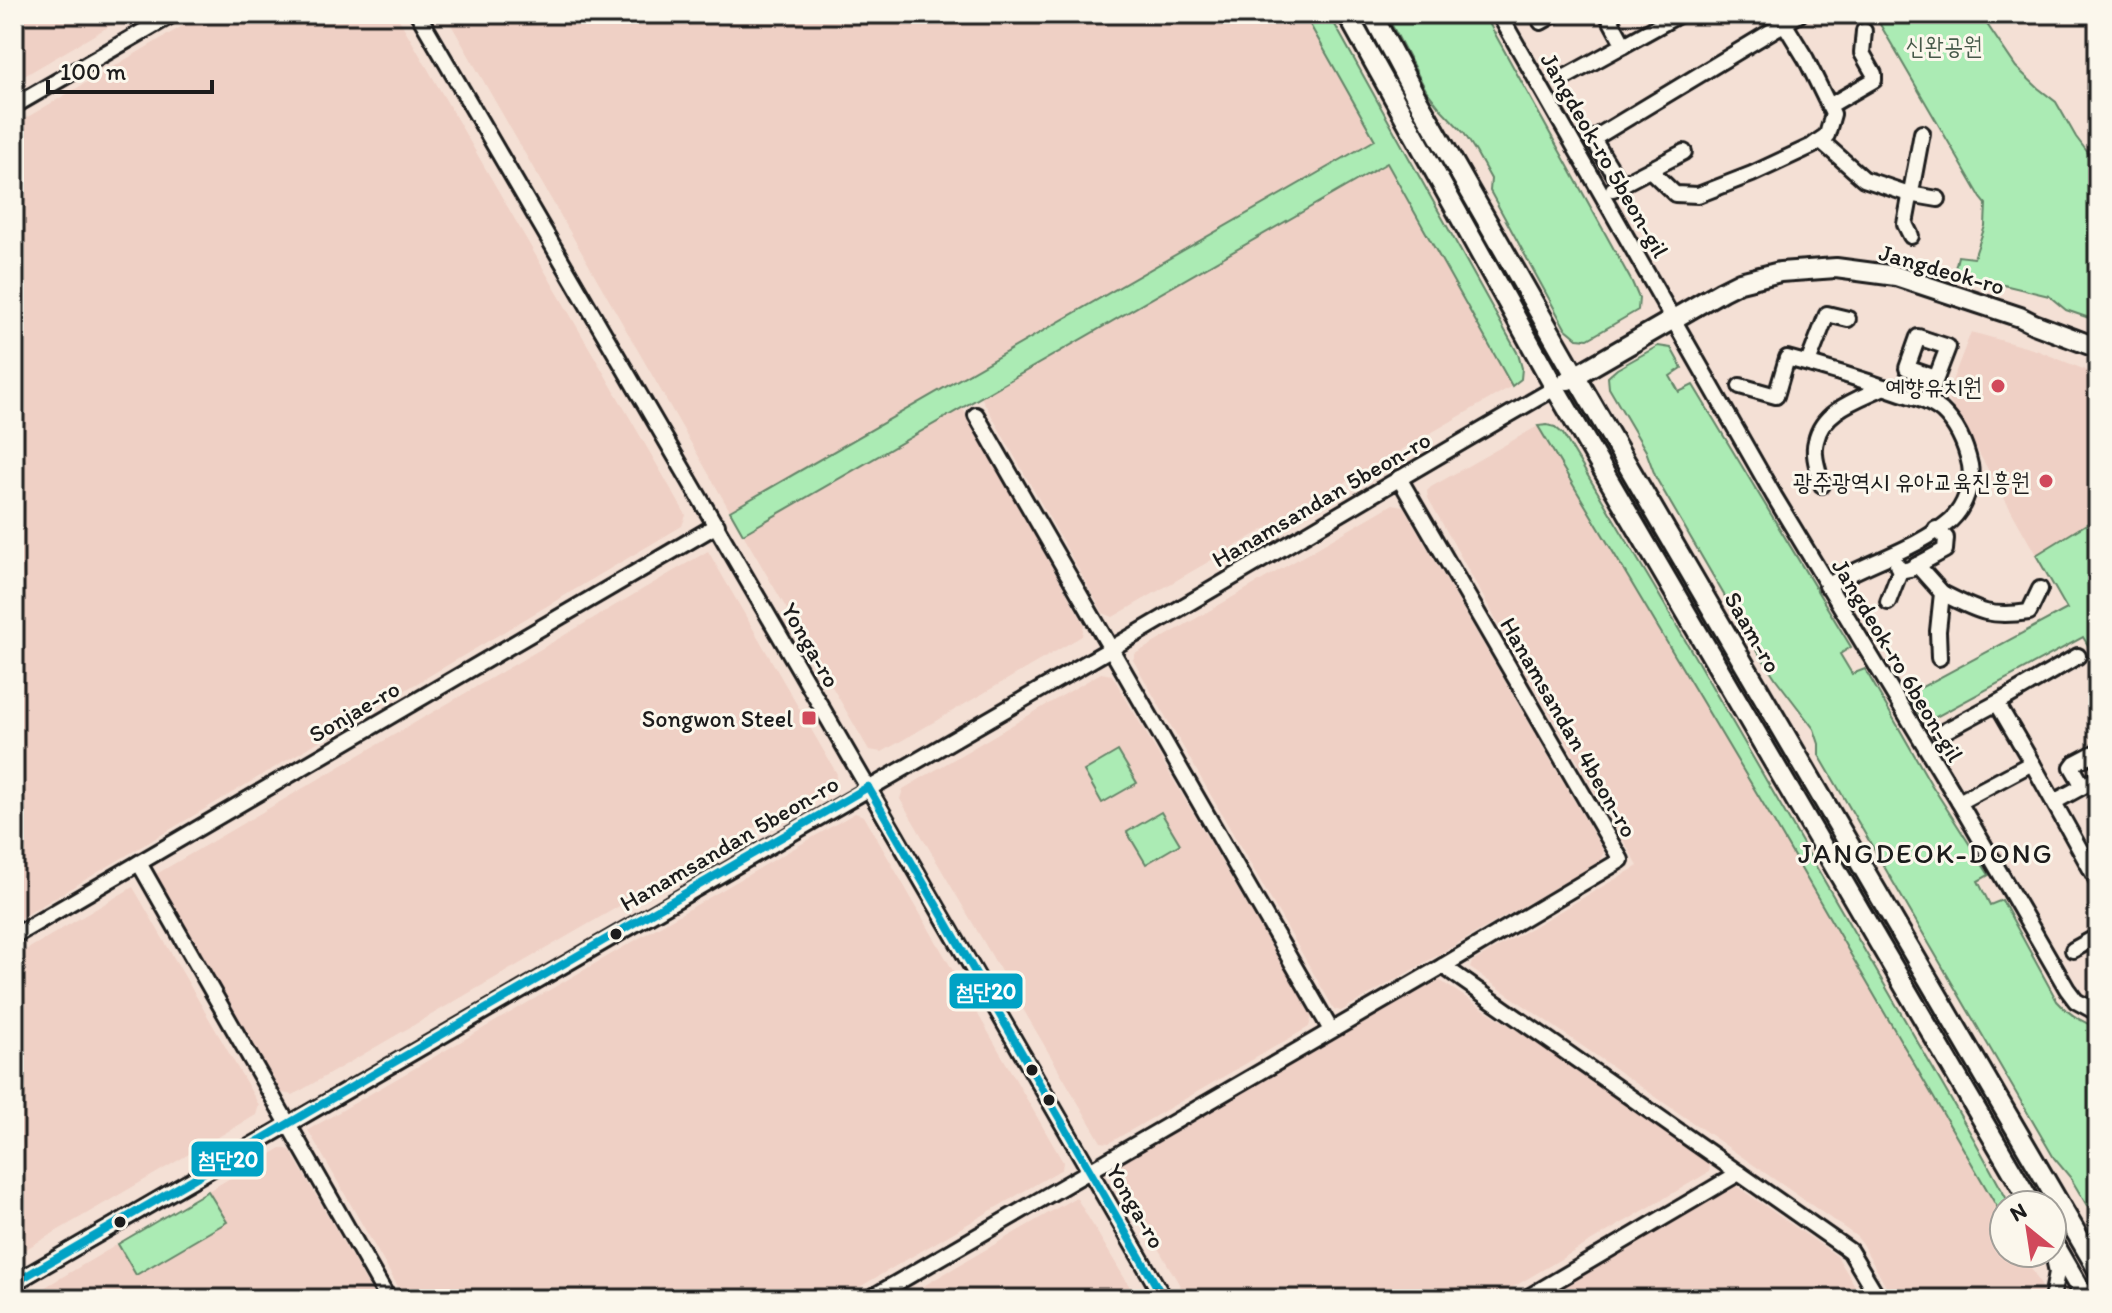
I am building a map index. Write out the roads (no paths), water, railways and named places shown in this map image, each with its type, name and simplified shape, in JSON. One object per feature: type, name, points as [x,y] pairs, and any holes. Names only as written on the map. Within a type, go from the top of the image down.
[{"type":"main road","name":"Saam-ro","points":[[1347,14],[1555,388],[2023,1189]]},
{"type":"main road","name":"Saam-ro","points":[[1372,14],[1575,375],[2098,1270]]},
{"type":"main road","name":"Jangdeok-ro","points":[[1555,388],[1722,291],[1761,276],[1812,268],[1881,273],[1920,283],[2098,348]]},
{"type":"main road","points":[[2068,1268],[2086,1299]]},
{"type":"street","points":[[14,106],[173,14]]},
{"type":"street","name":"Yonga-ro","points":[[418,14],[1164,1299]]},
{"type":"street","name":"Jangdeok-ro 5beon-gil","points":[[1499,14],[1672,318]]},
{"type":"street","points":[[1607,14],[1624,45]]},
{"type":"street","points":[[1562,79],[1680,14]]},
{"type":"street","points":[[1621,185],[1593,139],[1800,14]]},
{"type":"street","points":[[1650,170],[1675,194],[1698,195],[1752,174],[1827,135],[1833,114],[1784,23]]},
{"type":"street","points":[[1829,106],[1874,80],[1874,74],[1862,53],[1864,31]]},
{"type":"street","points":[[1911,236],[1905,224],[1922,133]]},
{"type":"street","points":[[1820,140],[1864,179],[1909,194],[1938,199]]},
{"type":"street","points":[[1602,194],[1684,152]]},
{"type":"street","points":[[1808,363],[1827,314],[1848,319]]},
{"type":"street","name":"Jangdeok-ro 6beon-gil","points":[[1672,318],[2067,989],[2076,1001],[2098,1013]]},
{"type":"street","points":[[1740,386],[1776,396],[1787,358],[1808,363],[1927,402],[1944,413],[1956,428],[1967,452],[1972,476],[1969,490],[1952,519],[1923,539],[1827,586]]},
{"type":"street","points":[[1927,402],[1936,378]]},
{"type":"street","points":[[1822,485],[1815,457],[1816,440],[1827,418],[1884,387]]},
{"type":"street","name":"Hanamsandan 5beon-ro","points":[[14,1283],[1555,388]]},
{"type":"street","points":[[976,415],[1331,1030]]},
{"type":"street","name":"Hanamsandan 4beon-ro","points":[[869,1299],[1621,860],[1399,478]]},
{"type":"street","name":"Sonjae-ro","points":[[14,936],[717,525]]},
{"type":"street","points":[[1900,571],[1910,569],[1945,550],[1946,538],[1936,529]]},
{"type":"street","points":[[1888,602],[1900,571],[1892,553]]},
{"type":"street","points":[[1917,565],[1942,593],[1981,613],[2010,615],[2029,612],[2040,589]]},
{"type":"street","points":[[1939,658],[1942,593]]},
{"type":"street","points":[[1941,733],[2078,656]]},
{"type":"street","points":[[1997,703],[2098,882]]},
{"type":"street","points":[[2083,786],[2072,767],[2098,751]]},
{"type":"street","points":[[1959,802],[2032,763]]},
{"type":"street","points":[[2054,802],[2098,778]]},
{"type":"street","points":[[139,863],[388,1299]]},
{"type":"street","points":[[2073,950],[2098,936]]},
{"type":"street","points":[[1443,966],[1850,1251],[1879,1299]]},
{"type":"street","points":[[1525,1299],[1739,1173]]},
{"type":"street","points":[[2052,1299],[2056,1269]]},
{"type":"place","name":"예향유치원","points":[[1998,386]]},
{"type":"place","name":"광주광역시 유아교육진흥원","points":[[2046,481]]},
{"type":"place","name":"Songwon Steel","points":[[809,718]]},
{"type":"district","name":"JANGDEOK-DONG","points":[[1926,853]]},
{"type":"park label","name":"신완공원","points":[[1944,45]]}]
